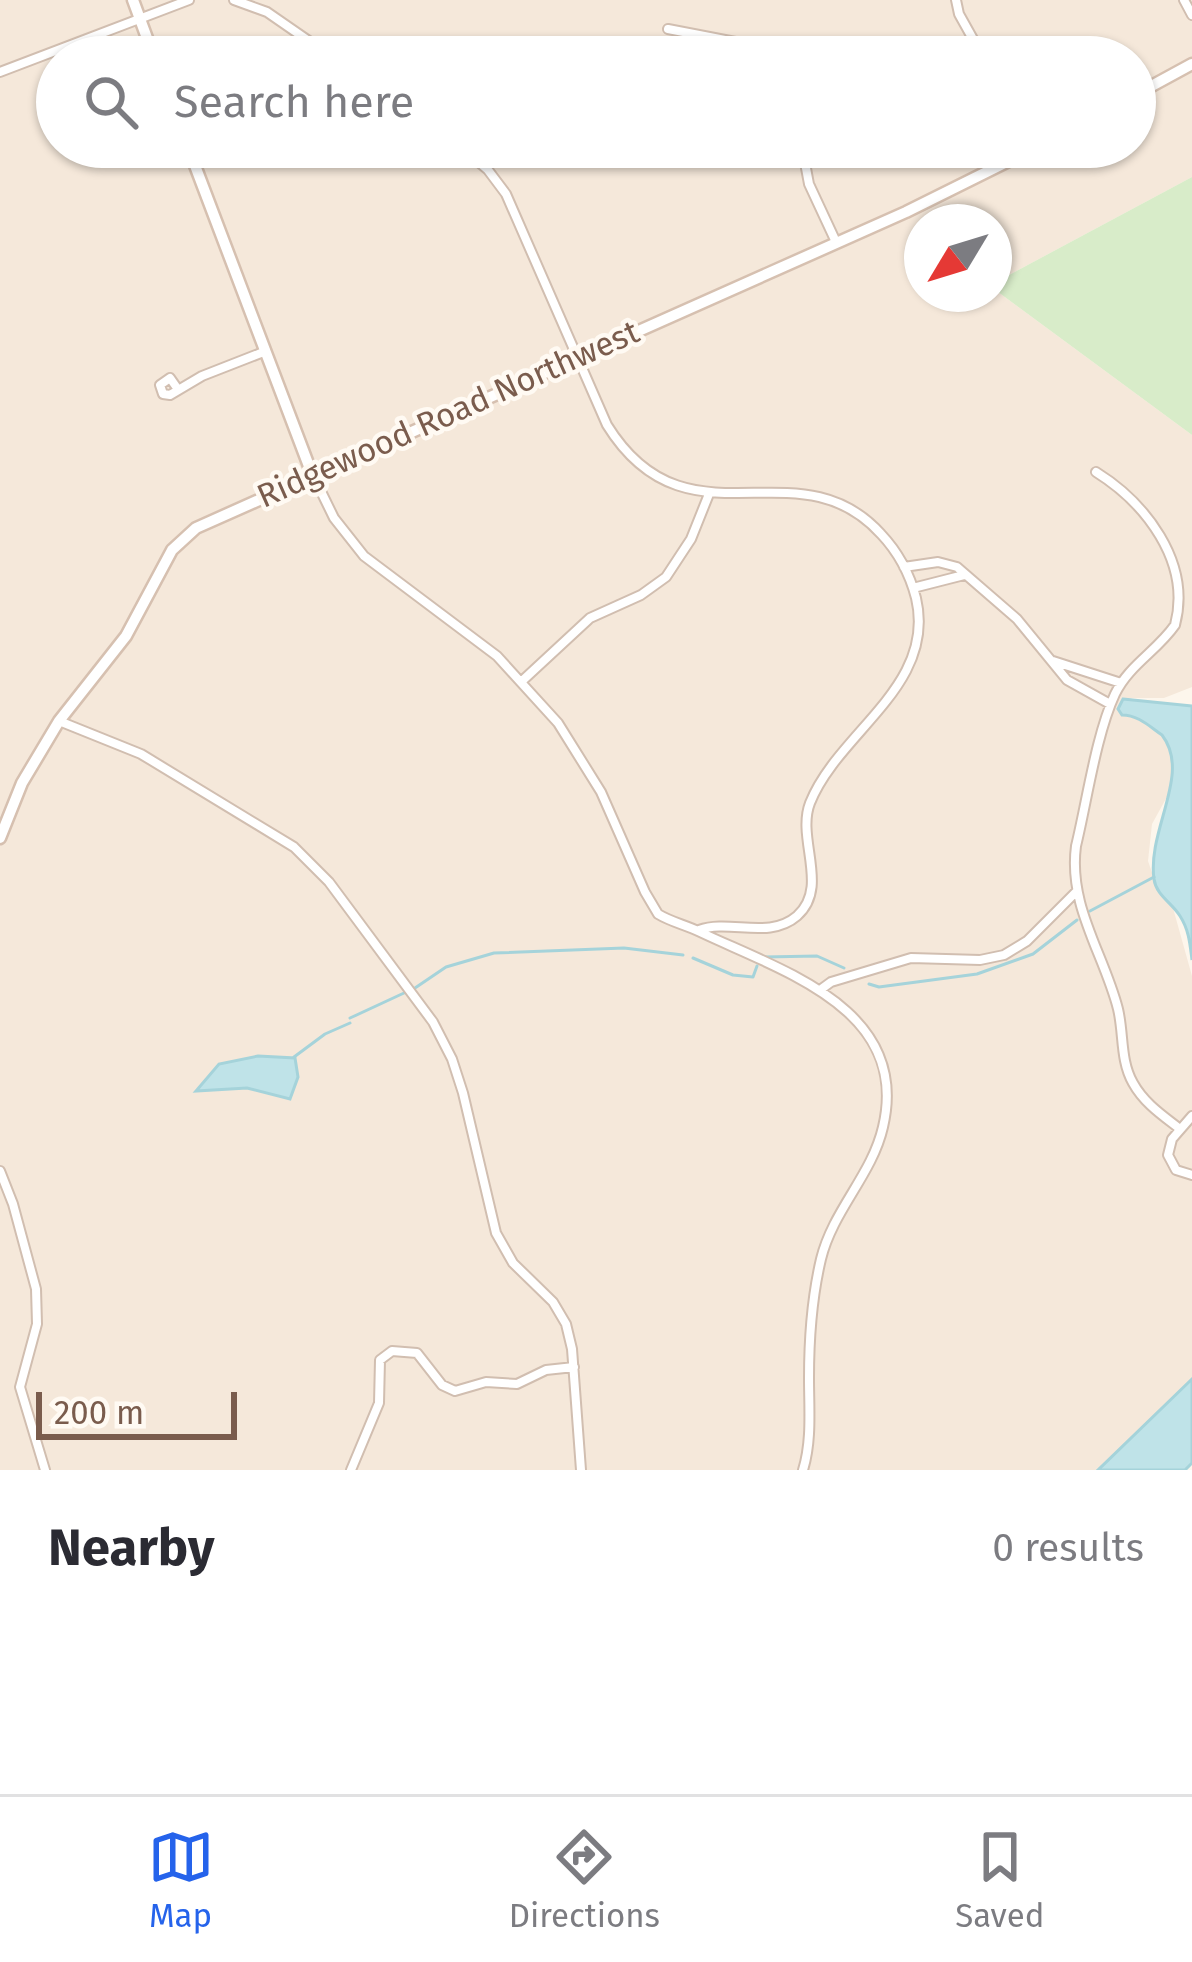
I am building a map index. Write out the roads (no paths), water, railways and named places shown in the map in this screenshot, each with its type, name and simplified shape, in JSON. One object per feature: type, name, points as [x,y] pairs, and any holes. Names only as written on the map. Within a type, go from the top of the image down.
[{"type":"street","points":[[133,0],[146,36]]},
{"type":"street","points":[[93,36],[188,0]]},
{"type":"street","points":[[234,0],[267,12],[302,36]]},
{"type":"street","points":[[956,0],[971,36]]},
{"type":"street","points":[[1184,0],[1192,15]]},
{"type":"street","points":[[668,29],[704,36]]},
{"type":"street","points":[[0,72],[36,58]]},
{"type":"street","points":[[1156,83],[1192,64]]},
{"type":"street","points":[[196,168],[312,474],[334,518],[364,556],[470,634],[523,681],[558,723],[591,772],[653,908],[665,919],[820,990],[849,1011],[871,1038],[883,1070],[886,1105],[878,1145],[834,1220],[819,1266],[810,1354],[809,1443],[803,1470]]},
{"type":"street","points":[[486,168],[506,194],[607,425],[628,454],[664,481],[709,494],[785,491],[838,502],[878,530],[913,588],[919,627],[905,674],[821,781],[808,807],[805,836],[812,888],[805,907],[777,927],[698,931]]},
{"type":"street","points":[[806,168],[836,242]]},
{"type":"street","name":"Ridgewood Road Northwest","points":[[0,838],[22,783],[59,721],[126,636],[164,563],[183,539],[211,519],[992,168]]},
{"type":"street","points":[[177,388],[266,351]]},
{"type":"street","points":[[1096,472],[1138,498],[1159,520],[1179,553],[1186,578],[1185,602],[1176,624],[1121,683],[1111,705],[1076,846],[1076,892],[1118,1009],[1129,1076],[1146,1102],[1180,1129]]},
{"type":"street","points":[[523,681],[590,618],[641,595],[666,577],[691,538],[709,494]]},
{"type":"street","points":[[904,567],[938,562],[957,567],[1004,607],[1075,686],[1111,705]]},
{"type":"street","points":[[913,588],[964,574]]},
{"type":"street","points":[[1052,660],[1121,683]]},
{"type":"street","points":[[59,721],[141,754],[294,847],[329,882],[445,1041],[463,1093],[496,1233],[513,1263],[560,1312],[570,1337],[581,1470]]},
{"type":"street","points":[[820,990],[831,982],[910,958],[980,960],[1004,955],[1027,941],[1076,892]]},
{"type":"street","points":[[1192,1116],[1169,1146],[1168,1155],[1176,1170],[1192,1175]]},
{"type":"street","points":[[0,1171],[36,1288],[37,1324],[20,1381],[45,1470]]},
{"type":"street","points":[[351,1470],[379,1403],[378,1367],[392,1351],[417,1353],[442,1385],[455,1391],[486,1382],[518,1384],[546,1370],[574,1367]]},
{"type":"water","points":[[1123,699],[1192,706],[1192,960],[1183,921],[1154,879],[1157,841],[1171,785],[1170,750],[1162,735],[1122,715],[1118,709]]},
{"type":"water","points":[[258,1056],[295,1058],[298,1077],[290,1099],[247,1088],[196,1091],[219,1064]]},
{"type":"water","points":[[1192,1379],[1192,1463],[1185,1470],[1098,1470]]},
{"type":"waterway","points":[[1090,911],[1154,877]]},
{"type":"waterway","points":[[869,984],[879,987],[977,974],[1033,954],[1077,920]]},
{"type":"waterway","points":[[415,988],[446,967],[494,953],[624,948],[683,955]]},
{"type":"waterway","points":[[764,957],[817,956],[844,968]]},
{"type":"waterway","points":[[693,958],[733,975],[753,977],[757,966]]},
{"type":"waterway","points":[[350,1018],[404,993]]},
{"type":"waterway","points":[[294,1057],[350,1023]]}]
